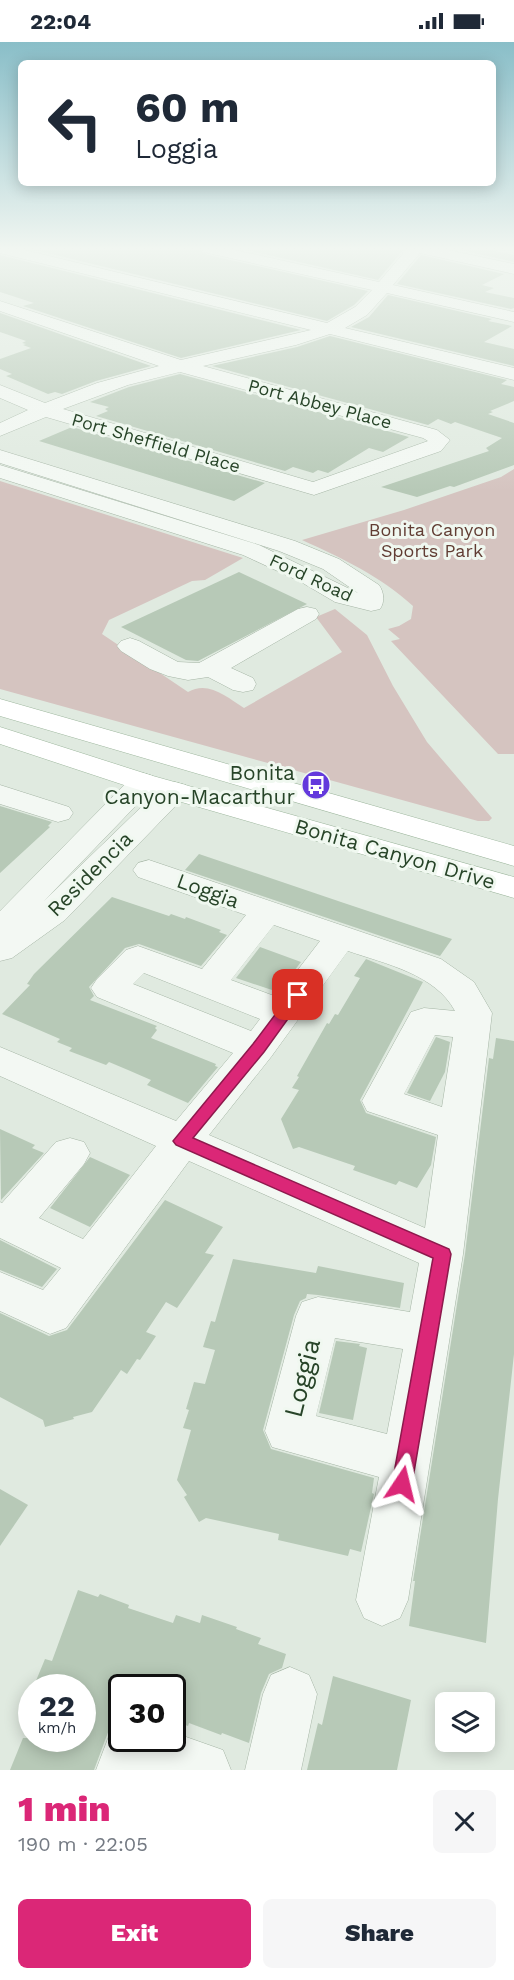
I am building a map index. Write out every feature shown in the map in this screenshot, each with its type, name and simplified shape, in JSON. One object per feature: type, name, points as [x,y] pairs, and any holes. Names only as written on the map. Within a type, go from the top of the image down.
[{"type":"main road","name":"Bonita Canyon Drive","points":[[0,707],[337,815],[514,888]]},
{"type":"main road","name":"Bonita Canyon Drive","points":[[0,735],[175,791],[337,815],[514,856]]},
{"type":"main road","points":[[143,782],[163,776],[197,777],[337,815],[455,826],[514,841]]},
{"type":"main road","points":[[337,815],[371,861],[514,906]]},
{"type":"street","name":"Port Abbey Place","points":[[71,330],[181,366],[430,434],[440,440],[434,447],[314,489]]},
{"type":"street","points":[[0,430],[120,381],[290,341],[325,330]]},
{"type":"street","points":[[337,330],[513,374]]},
{"type":"street","name":"Port Sheffield Place","points":[[0,391],[44,411],[314,489]]},
{"type":"street","name":"Ford Road","points":[[0,456],[315,557],[370,590],[370,604],[344,597],[309,577],[251,550],[0,471]]},
{"type":"street","points":[[130,646],[174,672],[198,672],[211,668],[307,614]]},
{"type":"street","points":[[211,668],[243,684]]},
{"type":"street","name":"Residencia","points":[[0,950],[38,924],[61,885],[143,782]]},
{"type":"street","name":"Residencia","points":[[0,933],[26,902],[61,885],[175,791]]},
{"type":"street","points":[[0,794],[58,813]]},
{"type":"street","name":"Loggia","points":[[149,870],[429,967],[462,991],[474,1013],[442,1254],[382,1600]]},
{"type":"street","name":"Loggia","points":[[208,985],[267,912]]},
{"type":"street","points":[[0,1290],[50,1315],[182,1141],[258,1048],[340,937]]},
{"type":"street","points":[[258,1048],[109,988],[138,958],[284,1014]]},
{"type":"street","points":[[458,1127],[381,1101],[424,1021],[473,1026]]},
{"type":"street","points":[[0,1061],[442,1254]]},
{"type":"street","points":[[70,1153],[4,1222],[90,1262]]},
{"type":"street","name":"Loggia","points":[[406,1461],[289,1431],[318,1316],[428,1334]]},
{"type":"street","points":[[273,1770],[290,1694]]},
{"type":"street","points":[[124,1770],[132,1748],[203,1770]]},
{"type":"green space","name":"Bonita Canyon Sports Park","points":[[514,469],[514,754],[498,754],[391,641],[400,639],[388,629],[411,619],[413,606],[374,577],[302,540],[404,510],[501,477]]},
{"type":"green space","points":[[0,481],[243,558],[205,580],[192,581],[109,620],[102,634],[188,692],[203,688],[217,691],[244,708],[342,652],[316,617],[335,609],[367,635],[393,686],[427,742],[492,818],[489,821],[478,821],[0,689]]},
{"type":"building","points":[[0,330],[47,330],[151,366],[96,381],[62,394],[55,392],[48,394],[6,376],[12,374],[0,369],[0,359],[31,348],[23,345],[26,344],[22,343],[26,341],[0,332]]},
{"type":"building","points":[[95,330],[301,330],[181,358]]},
{"type":"building","points":[[362,330],[506,330],[484,342],[514,349],[514,366]]},
{"type":"building","points":[[330,336],[507,380],[501,384],[514,387],[514,401],[488,414],[514,423],[514,465],[454,487],[450,486],[417,497],[381,487],[489,451],[486,448],[502,438],[455,422],[451,424],[438,419],[428,425],[212,366],[297,347]]},
{"type":"building","points":[[180,374],[409,437],[383,452],[369,448],[328,473],[318,470],[313,473],[293,467],[285,471],[96,416],[108,411],[105,409],[109,407],[90,402],[129,387]]},
{"type":"building","points":[[72,427],[265,483],[234,501],[39,441]]},
{"type":"building","points":[[239,572],[307,604],[198,661],[186,660],[121,627]]},
{"type":"building","points":[[0,806],[52,822],[48,826],[50,827],[0,873]]},
{"type":"building","points":[[199,854],[452,939],[440,956],[185,870]]},
{"type":"building","points":[[112,897],[169,916],[171,914],[185,919],[186,917],[221,930],[219,932],[227,935],[201,966],[139,944],[125,948],[89,987],[94,996],[90,1000],[157,1026],[151,1038],[216,1064],[215,1066],[218,1067],[188,1103],[147,1085],[151,1080],[109,1062],[106,1065],[69,1051],[72,1048],[57,1042],[60,1039],[2,1014],[30,985],[27,984],[34,974]]},
{"type":"building","points":[[260,947],[301,962],[278,992],[236,978]]},
{"type":"building","points":[[366,959],[423,982],[360,1100],[366,1113],[436,1137],[431,1165],[417,1188],[399,1181],[396,1185],[353,1170],[355,1166],[299,1147],[293,1149],[281,1119],[299,1090],[292,1088],[299,1077],[297,1076],[327,1023],[329,1024],[335,1014],[338,1015],[360,978],[354,976]]},
{"type":"building","points":[[436,1037],[450,1042],[445,1072],[430,1101],[407,1093]]},
{"type":"building","points":[[496,1038],[514,1041],[514,1354],[498,1499],[486,1643],[409,1626],[415,1581],[413,1581],[465,1254],[489,1058],[493,1059]]},
{"type":"building","points":[[0,1129],[35,1145],[32,1148],[44,1153],[1,1200]]},
{"type":"building","points":[[90,1157],[130,1175],[90,1227],[50,1208]]},
{"type":"building","points":[[165,1200],[223,1227],[205,1253],[214,1255],[177,1308],[166,1302],[146,1332],[156,1336],[140,1360],[137,1359],[127,1374],[121,1370],[92,1412],[45,1427],[43,1420],[0,1397],[0,1313],[49,1336],[67,1330]]},
{"type":"building","points":[[0,1240],[57,1269],[42,1287],[0,1270]]},
{"type":"building","points":[[233,1259],[316,1273],[318,1266],[404,1283],[400,1308],[307,1294],[306,1298],[300,1301],[294,1315],[263,1430],[271,1449],[374,1478],[372,1493],[374,1494],[361,1552],[350,1549],[348,1556],[278,1540],[279,1534],[206,1518],[199,1522],[184,1497],[187,1495],[177,1480],[191,1430],[183,1428],[189,1410],[186,1409],[194,1382],[205,1384],[215,1350],[203,1347],[211,1321],[215,1322]]},
{"type":"building","points":[[336,1341],[360,1344],[359,1346],[367,1348],[353,1420],[319,1413]]},
{"type":"building","points":[[0,1489],[28,1505],[0,1546]]},
{"type":"building","points":[[78,1590],[98,1597],[100,1594],[129,1605],[128,1608],[173,1623],[176,1615],[200,1623],[202,1615],[261,1638],[258,1644],[286,1654],[282,1668],[269,1674],[261,1693],[249,1743],[189,1723],[186,1725],[186,1674],[108,1674],[108,1732],[94,1770],[10,1770],[18,1750],[96,1752],[96,1674],[39,1674],[45,1659],[52,1661]]},
{"type":"building","points":[[333,1676],[411,1700],[397,1770],[307,1770],[318,1723],[322,1725]]},
{"type":"place","name":"Bonita Canyon-Macarthur","points":[[316,785]]},
{"type":"route","points":[[298,995],[182,1141],[442,1254],[402,1484]]}]
